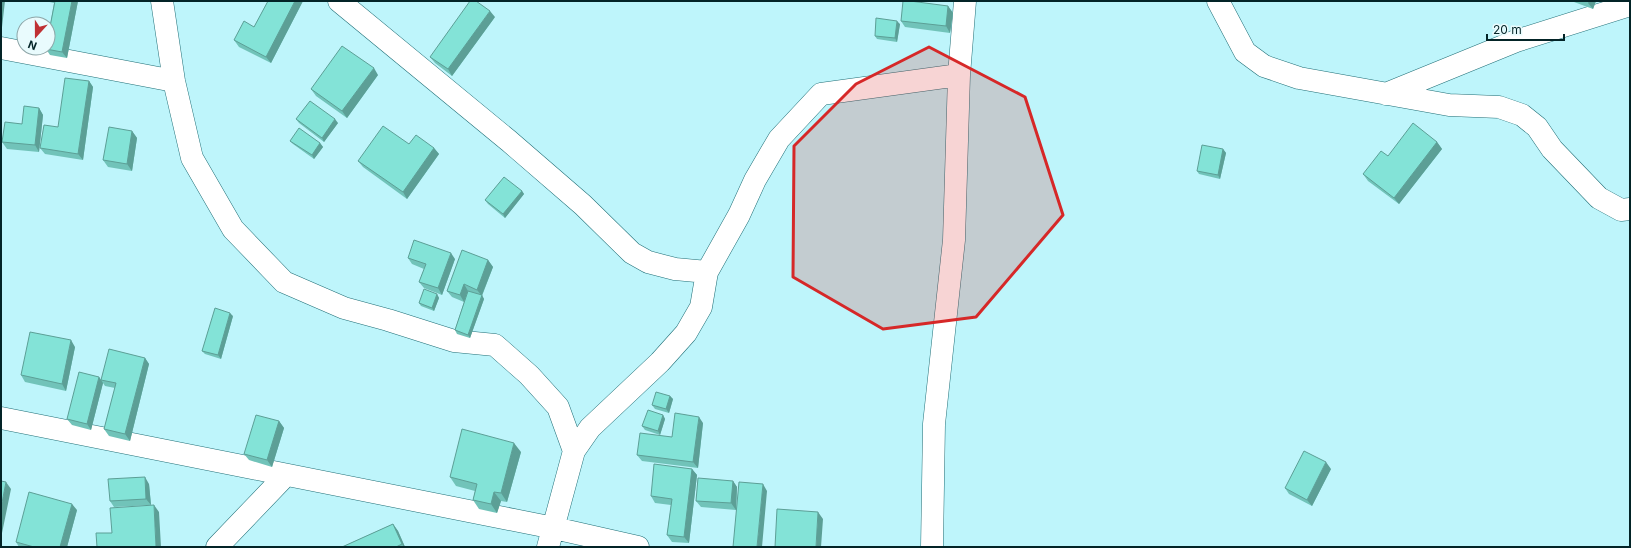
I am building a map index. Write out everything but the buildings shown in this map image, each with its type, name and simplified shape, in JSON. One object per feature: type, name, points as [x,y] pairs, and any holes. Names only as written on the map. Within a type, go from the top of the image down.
[{"type":"street","points":[[162,1],[174,81],[192,158],[233,229],[284,282],[344,308],[454,341],[495,345],[529,375],[558,407],[574,451]]},
{"type":"street","points":[[339,1],[509,141],[583,205],[632,253],[648,262],[662,266],[675,269],[707,272]]},
{"type":"street","points":[[932,547],[934,424],[954,240],[959,76],[965,1]]},
{"type":"street","points":[[1218,1],[1245,52],[1264,66],[1299,78],[1449,105],[1499,107],[1522,115],[1537,127],[1552,149],[1599,198],[1621,210],[1630,209]]},
{"type":"street","points":[[1386,94],[1516,41],[1630,5]]},
{"type":"street","points":[[1,48],[174,81]]},
{"type":"street","points":[[551,537],[574,451],[590,428],[660,362],[686,334],[701,306],[707,272],[739,215],[754,180],[779,139],[821,94],[959,76]]},
{"type":"street","points":[[1,418],[286,475],[551,537],[638,547]]},
{"type":"street","points":[[217,547],[286,475]]},
{"type":"highlighted area","points":[[929,47],[1025,97],[1063,215],[976,317],[883,329],[793,277],[794,146],[856,84]]}]
